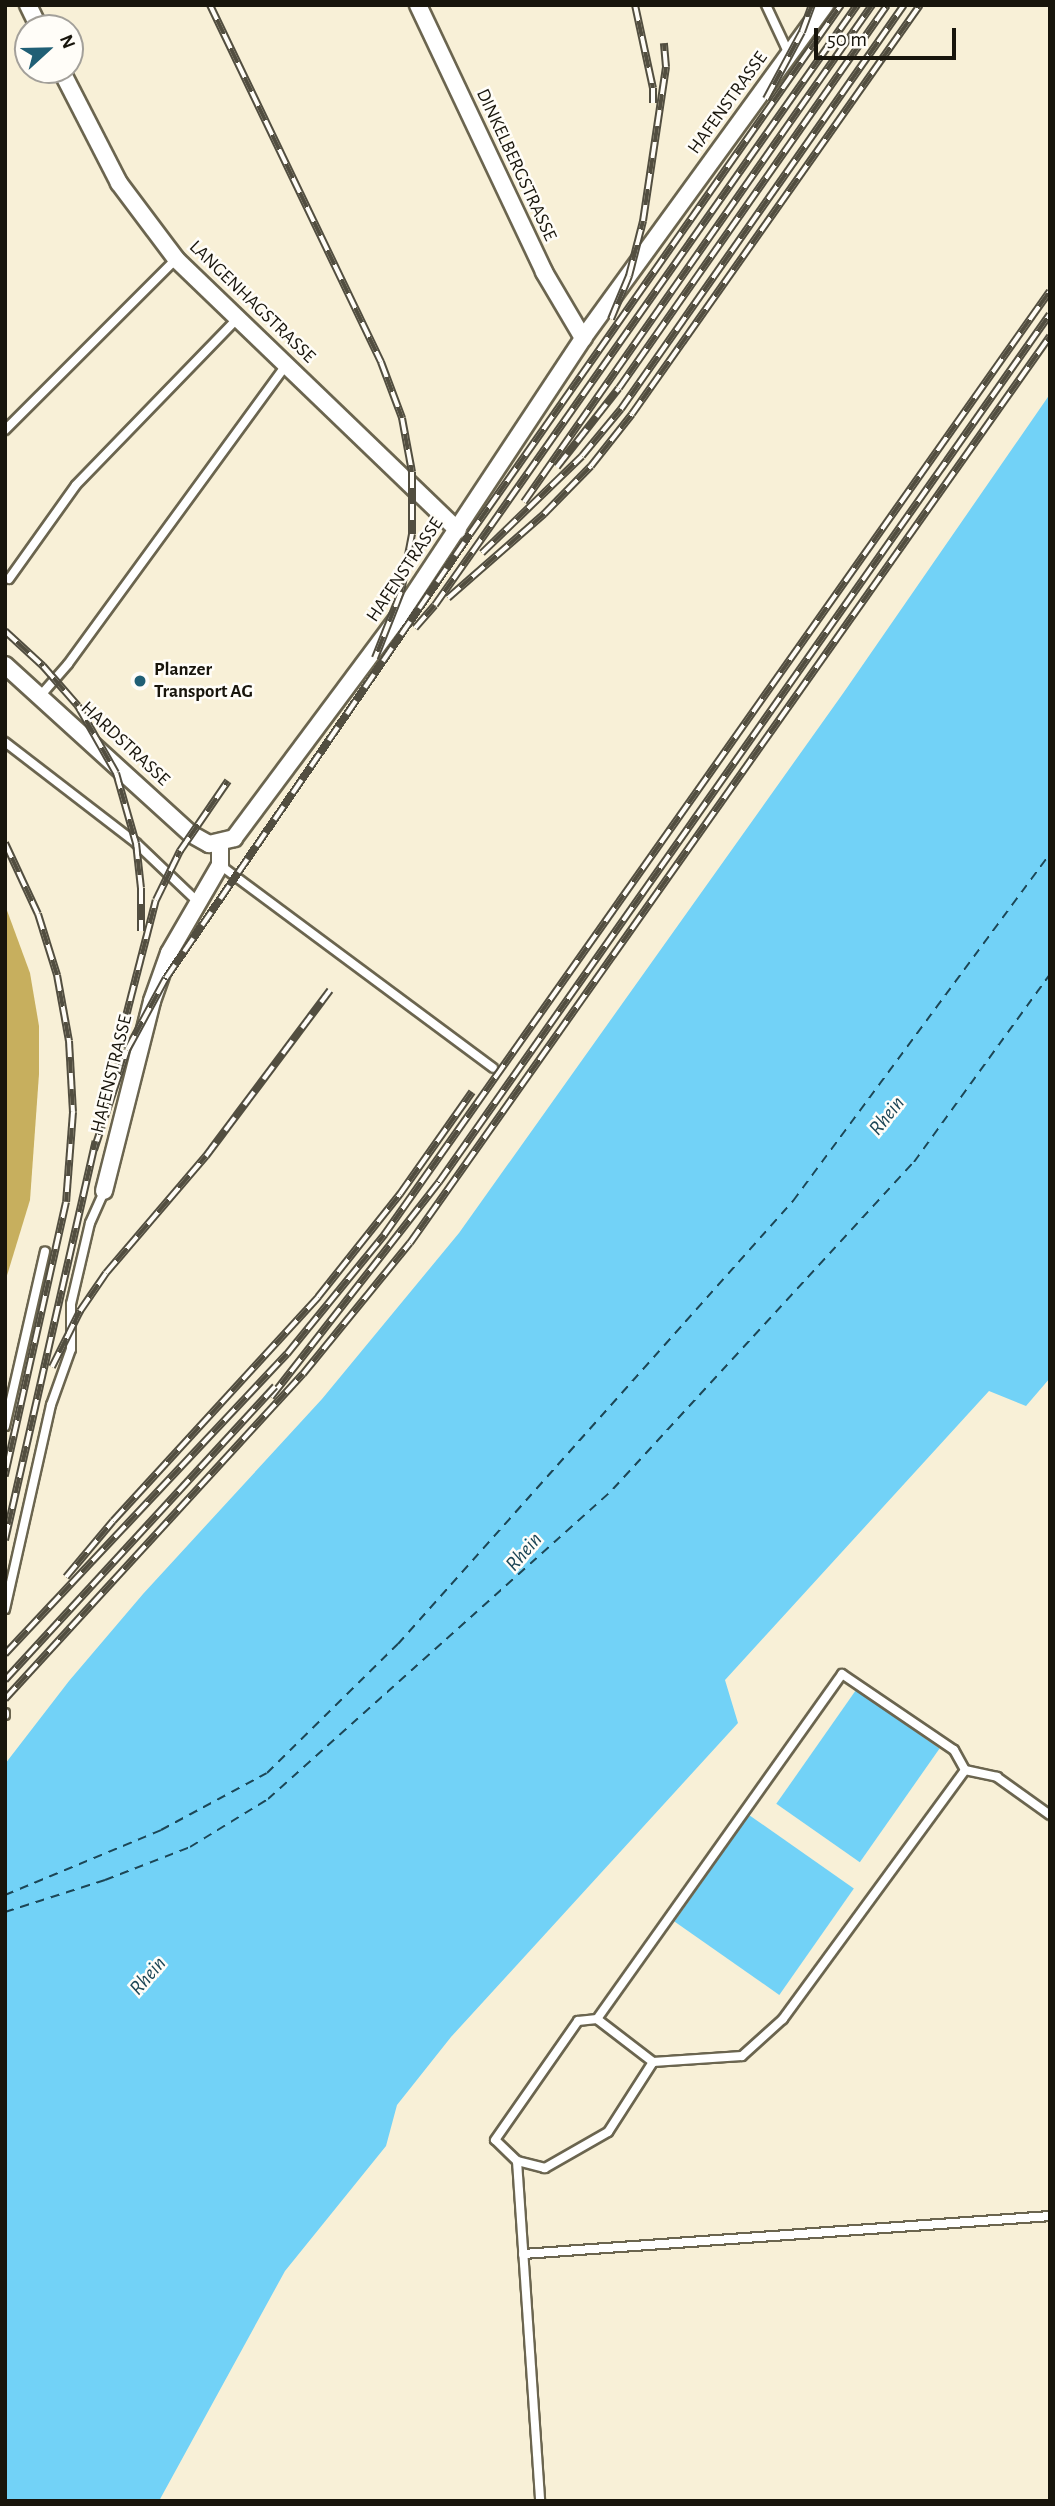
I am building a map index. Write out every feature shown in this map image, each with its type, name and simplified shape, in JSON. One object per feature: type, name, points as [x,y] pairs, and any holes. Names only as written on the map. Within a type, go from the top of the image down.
[{"type":"street","name":"DINKELBERGSTRASSE","points":[[418,5],[544,272],[583,338]]},
{"type":"street","name":"HAFENSTRASSE","points":[[220,844],[242,831],[386,635],[583,338],[825,5]]},
{"type":"street","name":"LANGENHAGSTRASSE","points":[[68,84],[119,183],[176,259],[458,530]]},
{"type":"street","name":"HARDSTRASSE","points":[[5,665],[191,834],[209,844],[220,844]]},
{"type":"street","points":[[220,844],[220,865]]},
{"type":"street","name":"HAFENSTRASSE","points":[[104,1191],[152,1001],[169,953],[220,865]]},
{"type":"lane","points":[[766,5],[789,54]]},
{"type":"lane","points":[[5,430],[176,259]]},
{"type":"lane","points":[[9,579],[76,485],[238,318]]},
{"type":"lane","points":[[41,695],[68,664],[286,365]]},
{"type":"lane","points":[[5,742],[136,843],[198,902]]},
{"type":"lane","points":[[220,865],[493,1068]]},
{"type":"lane","points":[[6,1603],[51,1405],[71,1349],[71,1304],[90,1223],[104,1191]]},
{"type":"lane","points":[[5,1426],[45,1252]]},
{"type":"lane","points":[[597,2019],[842,1674],[954,1750],[965,1770],[998,1777],[1050,1815]]},
{"type":"lane","points":[[653,2062],[608,2132],[545,2168],[517,2161],[495,2140],[578,2021],[597,2019],[653,2062],[741,2056],[783,2019],[965,1770]]},
{"type":"lane","points":[[517,2161],[540,2501]]},
{"type":"lane","points":[[523,2254],[1050,2216]]},
{"type":"shaded area","points":[[5,905],[30,973],[39,1026],[39,1074],[30,1200],[5,1282]]},
{"type":"water","name":"Rhein","points":[[1050,394],[1050,1378],[1026,1406],[989,1391],[725,1680],[738,1723],[451,2037],[397,2105],[386,2146],[285,2271],[159,2501],[5,2501],[5,1764],[69,1681],[143,1594],[322,1399],[459,1233],[844,692]]},
{"type":"water","points":[[856,1690],[940,1749],[860,1862],[776,1804]]},
{"type":"water","points":[[749,1815],[854,1888],[779,1995],[674,1921]]},
{"type":"ferry route","points":[[5,1895],[161,1830],[267,1773],[398,1644],[793,1201],[1050,854]]},
{"type":"ferry route","points":[[5,1912],[105,1880],[190,1847],[268,1799],[613,1489],[914,1162],[1050,974]]},
{"type":"railway","points":[[210,5],[381,362],[402,418],[412,472],[412,534],[401,592],[375,658]]},
{"type":"railway","points":[[635,5],[653,88],[653,103]]},
{"type":"railway","points":[[766,99],[802,32],[812,5]]},
{"type":"railway","points":[[94,1150],[127,1050],[166,978],[470,534],[841,5]]},
{"type":"railway","points":[[415,628],[435,605],[857,5]]},
{"type":"railway","points":[[524,502],[872,5]]},
{"type":"railway","points":[[557,467],[619,388],[887,5]]},
{"type":"railway","points":[[482,553],[582,456],[621,409],[904,5]]},
{"type":"railway","points":[[448,598],[544,514],[591,466],[632,414],[920,5]]},
{"type":"railway","points":[[611,319],[629,276],[643,221],[666,67],[664,43]]},
{"type":"railway","points":[[5,1654],[287,1354],[384,1235],[1050,291]]},
{"type":"railway","points":[[271,1397],[439,1182],[1050,314]]},
{"type":"railway","points":[[5,1699],[303,1374],[410,1243],[1050,336]]},
{"type":"railway","points":[[5,631],[43,666],[78,706],[116,773],[136,843],[141,888],[141,931]]},
{"type":"railway","points":[[114,1063],[156,900],[180,851],[228,781]]},
{"type":"railway","points":[[5,843],[38,914],[57,975],[69,1041],[73,1112],[66,1202],[5,1476]]},
{"type":"railway","points":[[52,1367],[80,1311],[106,1273],[206,1156],[330,990]]},
{"type":"railway","points":[[66,1577],[113,1521],[318,1297],[400,1194],[472,1092]]},
{"type":"railway","points":[[5,1540],[96,1141]]},
{"type":"railway","points":[[5,1680],[275,1386]]},
{"type":"place","name":"Planzer Transport AG","points":[[140,681]]}]
